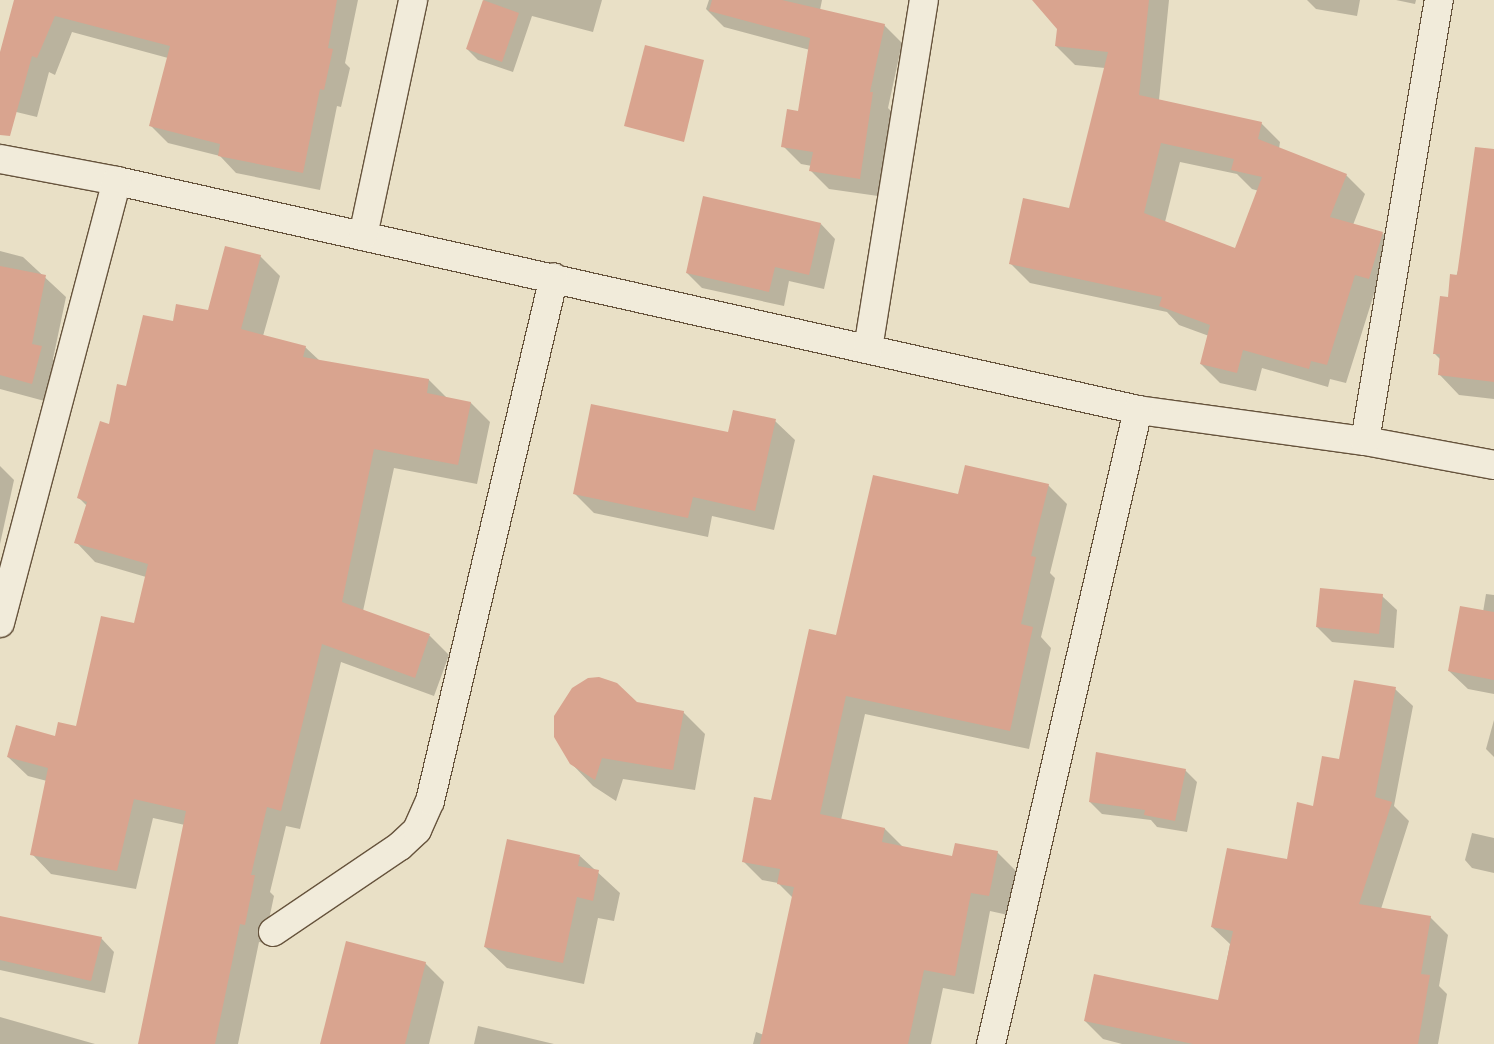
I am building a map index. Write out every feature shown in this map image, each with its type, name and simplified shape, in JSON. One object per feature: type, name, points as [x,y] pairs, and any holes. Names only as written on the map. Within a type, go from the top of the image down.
[{"type":"street","points":[[364,236],[413,0]]},
{"type":"street","points":[[868,349],[924,0]]},
{"type":"street","points":[[1365,442],[1439,0]]},
{"type":"street","points":[[0,159],[117,180],[1138,410],[1365,442],[1494,465]]},
{"type":"street","points":[[0,624],[117,180]]},
{"type":"street","points":[[273,932],[400,846],[417,830],[430,801],[554,277]]},
{"type":"street","points":[[991,1044],[1138,410]]},
{"type":"building","points":[[14,0],[337,0],[328,48],[333,49],[324,90],[320,89],[303,173],[218,156],[220,144],[149,126],[170,46],[55,16],[37,58],[32,56],[10,136],[0,135],[0,52]]},
{"type":"building","points":[[483,0],[519,13],[502,62],[466,49]]},
{"type":"building","points":[[712,0],[782,0],[885,24],[870,92],[873,92],[860,179],[809,171],[813,152],[781,147],[787,109],[798,111],[810,38],[709,11]]},
{"type":"building","points":[[1032,0],[1149,0],[1139,95],[1262,122],[1258,139],[1347,174],[1330,217],[1383,232],[1369,279],[1355,275],[1327,365],[1311,361],[1309,369],[1243,350],[1237,373],[1200,364],[1210,325],[1159,306],[1162,297],[1009,264],[1023,198],[1069,208],[1108,52],[1055,46],[1057,29]],"holes":[[[1161,143],[1234,159],[1231,170],[1262,177],[1235,248],[1144,213]]]},
{"type":"building","points":[[645,45],[704,60],[684,142],[624,126]]},
{"type":"building","points":[[1475,147],[1494,149],[1494,382],[1438,375],[1440,354],[1433,354],[1440,296],[1448,297],[1450,274],[1457,275]]},
{"type":"building","points":[[703,196],[821,223],[809,275],[775,267],[769,292],[686,273]]},
{"type":"building","points":[[225,246],[261,255],[241,329],[306,346],[303,357],[429,379],[427,393],[471,402],[458,465],[374,449],[342,602],[430,634],[415,678],[322,644],[281,811],[267,807],[251,875],[255,875],[245,925],[240,924],[215,1044],[138,1044],[186,811],[134,799],[117,871],[30,855],[48,768],[7,757],[16,725],[55,736],[58,722],[76,726],[101,616],[134,623],[148,564],[74,543],[87,502],[77,498],[100,421],[109,424],[117,384],[126,386],[143,315],[173,321],[176,304],[208,310]]},
{"type":"building","points":[[0,266],[46,275],[32,344],[42,346],[32,384],[0,375]]},
{"type":"building","points":[[591,404],[728,432],[733,410],[776,419],[755,511],[693,497],[688,518],[573,494]]},
{"type":"building","points":[[965,465],[1049,484],[1031,556],[1036,557],[1021,624],[1033,627],[1010,731],[846,696],[820,814],[885,828],[882,842],[952,856],[955,843],[998,851],[989,896],[971,893],[955,976],[924,970],[908,1044],[760,1044],[794,887],[777,884],[780,869],[742,862],[754,797],[771,800],[809,629],[836,635],[873,475],[958,494]]},
{"type":"building","points":[[1320,588],[1383,594],[1379,634],[1316,627]]},
{"type":"building","points":[[1460,606],[1494,612],[1494,680],[1448,671]]},
{"type":"building","points":[[599,677],[617,683],[637,702],[684,711],[673,770],[602,758],[595,780],[570,764],[554,737],[554,716],[572,688],[588,678]]},
{"type":"building","points":[[1354,680],[1396,687],[1375,797],[1392,802],[1359,904],[1431,916],[1421,974],[1430,975],[1418,1044],[1193,1044],[1084,1021],[1094,974],[1218,1000],[1233,931],[1211,927],[1227,848],[1287,859],[1297,802],[1313,806],[1322,756],[1339,759]]},
{"type":"building","points":[[1096,752],[1186,769],[1175,821],[1144,815],[1145,810],[1089,802]]},
{"type":"building","points":[[507,839],[580,855],[578,866],[599,870],[593,901],[577,897],[563,963],[484,947]]},
{"type":"building","points":[[0,916],[102,937],[91,981],[0,960]]},
{"type":"building","points":[[346,941],[426,962],[405,1044],[320,1044]]}]
